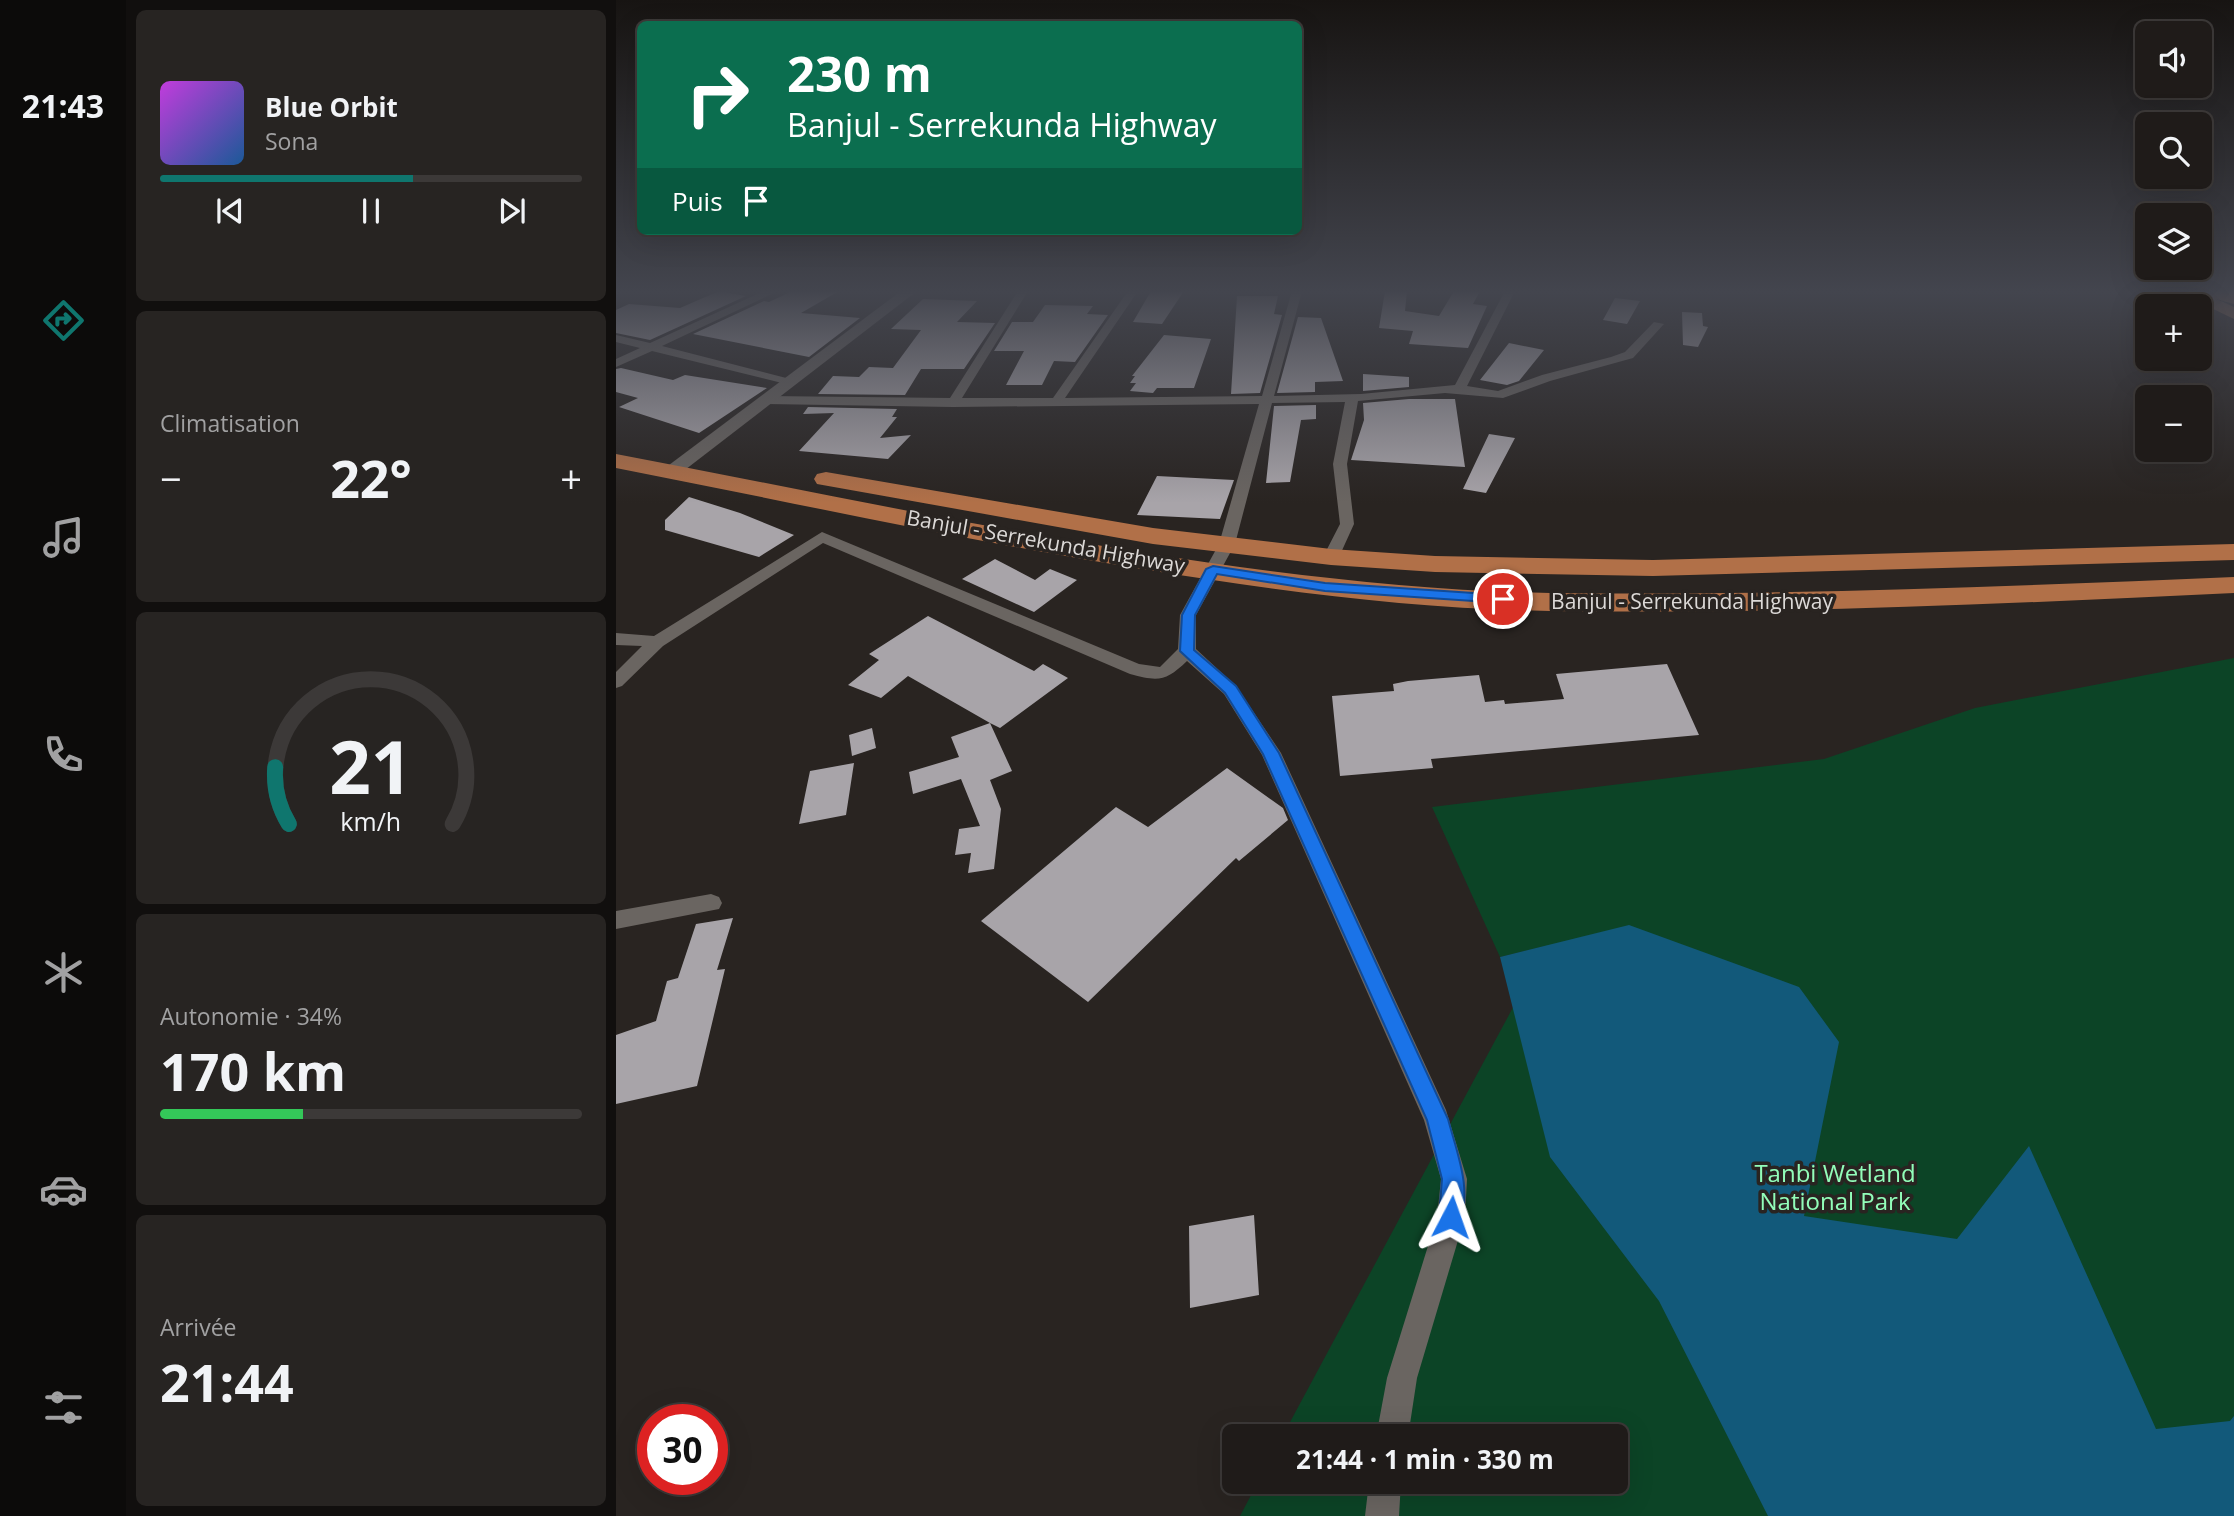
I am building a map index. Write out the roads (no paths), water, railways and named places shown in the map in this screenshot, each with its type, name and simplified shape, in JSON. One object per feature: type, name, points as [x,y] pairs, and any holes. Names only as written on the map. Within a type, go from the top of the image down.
[{"type":"highway","name":"Banjul - Serrekunda Highway","points":[[616,440],[1036,517],[1332,557],[1435,564],[1653,568],[2234,552]]},
{"type":"highway","name":"Banjul - Serrekunda Highway","points":[[616,461],[996,536],[1325,587],[1405,594],[1640,603],[1892,601],[2234,585]]},
{"type":"street","points":[[704,362],[790,383]]},
{"type":"street","points":[[671,471],[818,362]]},
{"type":"street","points":[[953,403],[979,362]]},
{"type":"street","points":[[1057,401],[1084,362]]},
{"type":"street","points":[[616,682],[657,642],[822,537],[1136,670],[1164,673],[1187,651],[1188,615],[1227,544],[1277,362]]},
{"type":"street","points":[[1459,389],[1473,362]]},
{"type":"street","points":[[767,400],[953,403],[1266,400],[1352,398],[1459,389],[1499,395],[1546,378],[1608,362]]},
{"type":"street","points":[[1332,557],[1347,524],[1340,464],[1352,398]]},
{"type":"street","points":[[616,639],[657,642]]},
{"type":"street","points":[[1187,651],[1230,690],[1271,753],[1437,1119],[1454,1179],[1451,1217],[1402,1378],[1394,1424]]},
{"type":"street","points":[[616,919],[712,903]]},
{"type":"street","points":[[1382,1516],[1384,1494]]},
{"type":"water","points":[[1629,925],[1799,987],[1839,1042],[1804,1216],[1957,1239],[2029,1146],[2156,1429],[2230,1421],[2234,1416],[2234,1516],[1768,1516],[1659,1301],[1550,1157],[1500,957]]},
{"type":"park label","name":"Tanbi Wetland National Park","points":[[1835,1186]]}]
